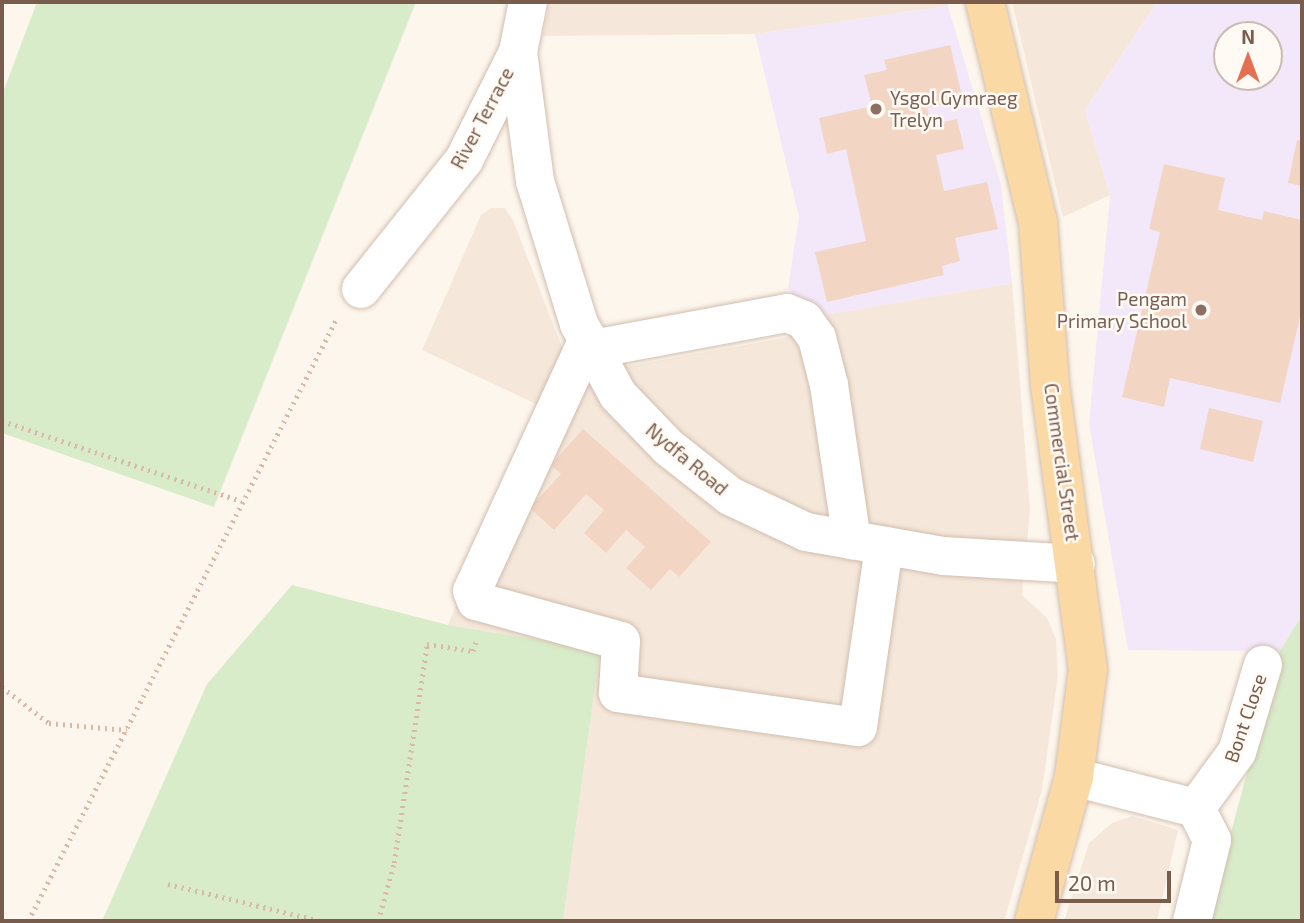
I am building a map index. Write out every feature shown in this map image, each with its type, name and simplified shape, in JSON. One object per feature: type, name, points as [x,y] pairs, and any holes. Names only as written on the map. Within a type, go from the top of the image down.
[{"type":"main road","name":"Commercial Street","points":[[985,2],[1038,222],[1050,385],[1088,669],[1074,777],[1034,921]]},
{"type":"street","name":"River Terrace","points":[[361,289],[464,160],[518,52],[528,2]]},
{"type":"street","name":"Nydfa Road","points":[[518,52],[535,181],[590,344],[618,395],[668,447],[730,496],[806,532],[868,543],[1076,564]]},
{"type":"street","points":[[787,313],[804,320],[817,338],[868,543],[858,726],[618,692],[621,640],[476,601],[472,590],[590,344],[787,313]]},
{"type":"street","name":"Bont Close","points":[[1196,808],[1237,751],[1263,665]]},
{"type":"street","points":[[1074,777],[1196,808],[1212,840],[1192,921]]},
{"type":"path","points":[[28,921],[127,730],[240,501],[342,308],[361,289]]},
{"type":"path","points":[[2,422],[240,501]]},
{"type":"path","points":[[378,921],[394,863],[427,644]]},
{"type":"path","points":[[2,687],[49,723],[127,730]]},
{"type":"path","points":[[168,884],[321,921]]},
{"type":"shaded area","points":[[550,2],[947,2],[948,6],[755,34],[543,36]]},
{"type":"shaded area","points":[[1012,2],[1157,2],[1085,110],[1110,195],[1063,217]]},
{"type":"shaded area","name":"Pengam Primary School","points":[[1157,2],[1302,2],[1302,615],[1280,651],[1128,650],[1089,424],[1110,195],[1085,110]]},
{"type":"shaded area","name":"Ysgol Gymraeg Trelyn","points":[[948,6],[1001,184],[1012,283],[812,317],[788,288],[799,217],[755,34]]},
{"type":"shaded area","points":[[491,208],[505,208],[513,220],[573,376],[789,337],[812,317],[1012,283],[1030,510],[1022,595],[1047,618],[1056,639],[1058,676],[1042,790],[1004,921],[563,921],[600,650],[448,625],[538,405],[422,350],[481,215]]},
{"type":"shaded area","points":[[1132,816],[1178,830],[1157,921],[1064,921],[1089,843],[1112,823]]},
{"type":"green space","points":[[37,2],[416,2],[214,507],[2,433],[2,95]]},
{"type":"green space","points":[[292,585],[448,625],[600,650],[563,921],[102,921],[207,684]]},
{"type":"green space","points":[[1302,615],[1302,921],[1207,921],[1280,651]]},
{"type":"building","points":[[950,45],[963,100],[927,108],[931,125],[957,119],[964,149],[936,155],[944,191],[987,182],[998,229],[955,238],[960,261],[942,266],[944,275],[827,302],[815,252],[866,241],[846,149],[827,154],[819,118],[872,106],[864,75],[887,70],[884,60]]},
{"type":"building","points":[[1297,140],[1302,141],[1302,186],[1288,183]]},
{"type":"building","points":[[1164,164],[1225,178],[1218,210],[1262,220],[1264,211],[1302,220],[1302,308],[1280,403],[1170,378],[1164,407],[1122,397],[1160,232],[1149,229]]},
{"type":"building","points":[[1209,408],[1263,421],[1253,462],[1200,449]]},
{"type":"building","points":[[583,429],[711,542],[679,577],[670,569],[651,590],[626,568],[645,547],[626,530],[606,553],[584,533],[604,510],[586,494],[554,530],[530,508],[561,474],[551,465]]},
{"type":"place","name":"Ysgol Gymraeg Trelyn","points":[[876,109]]},
{"type":"place","name":"Pengam Primary School","points":[[1201,310]]}]
